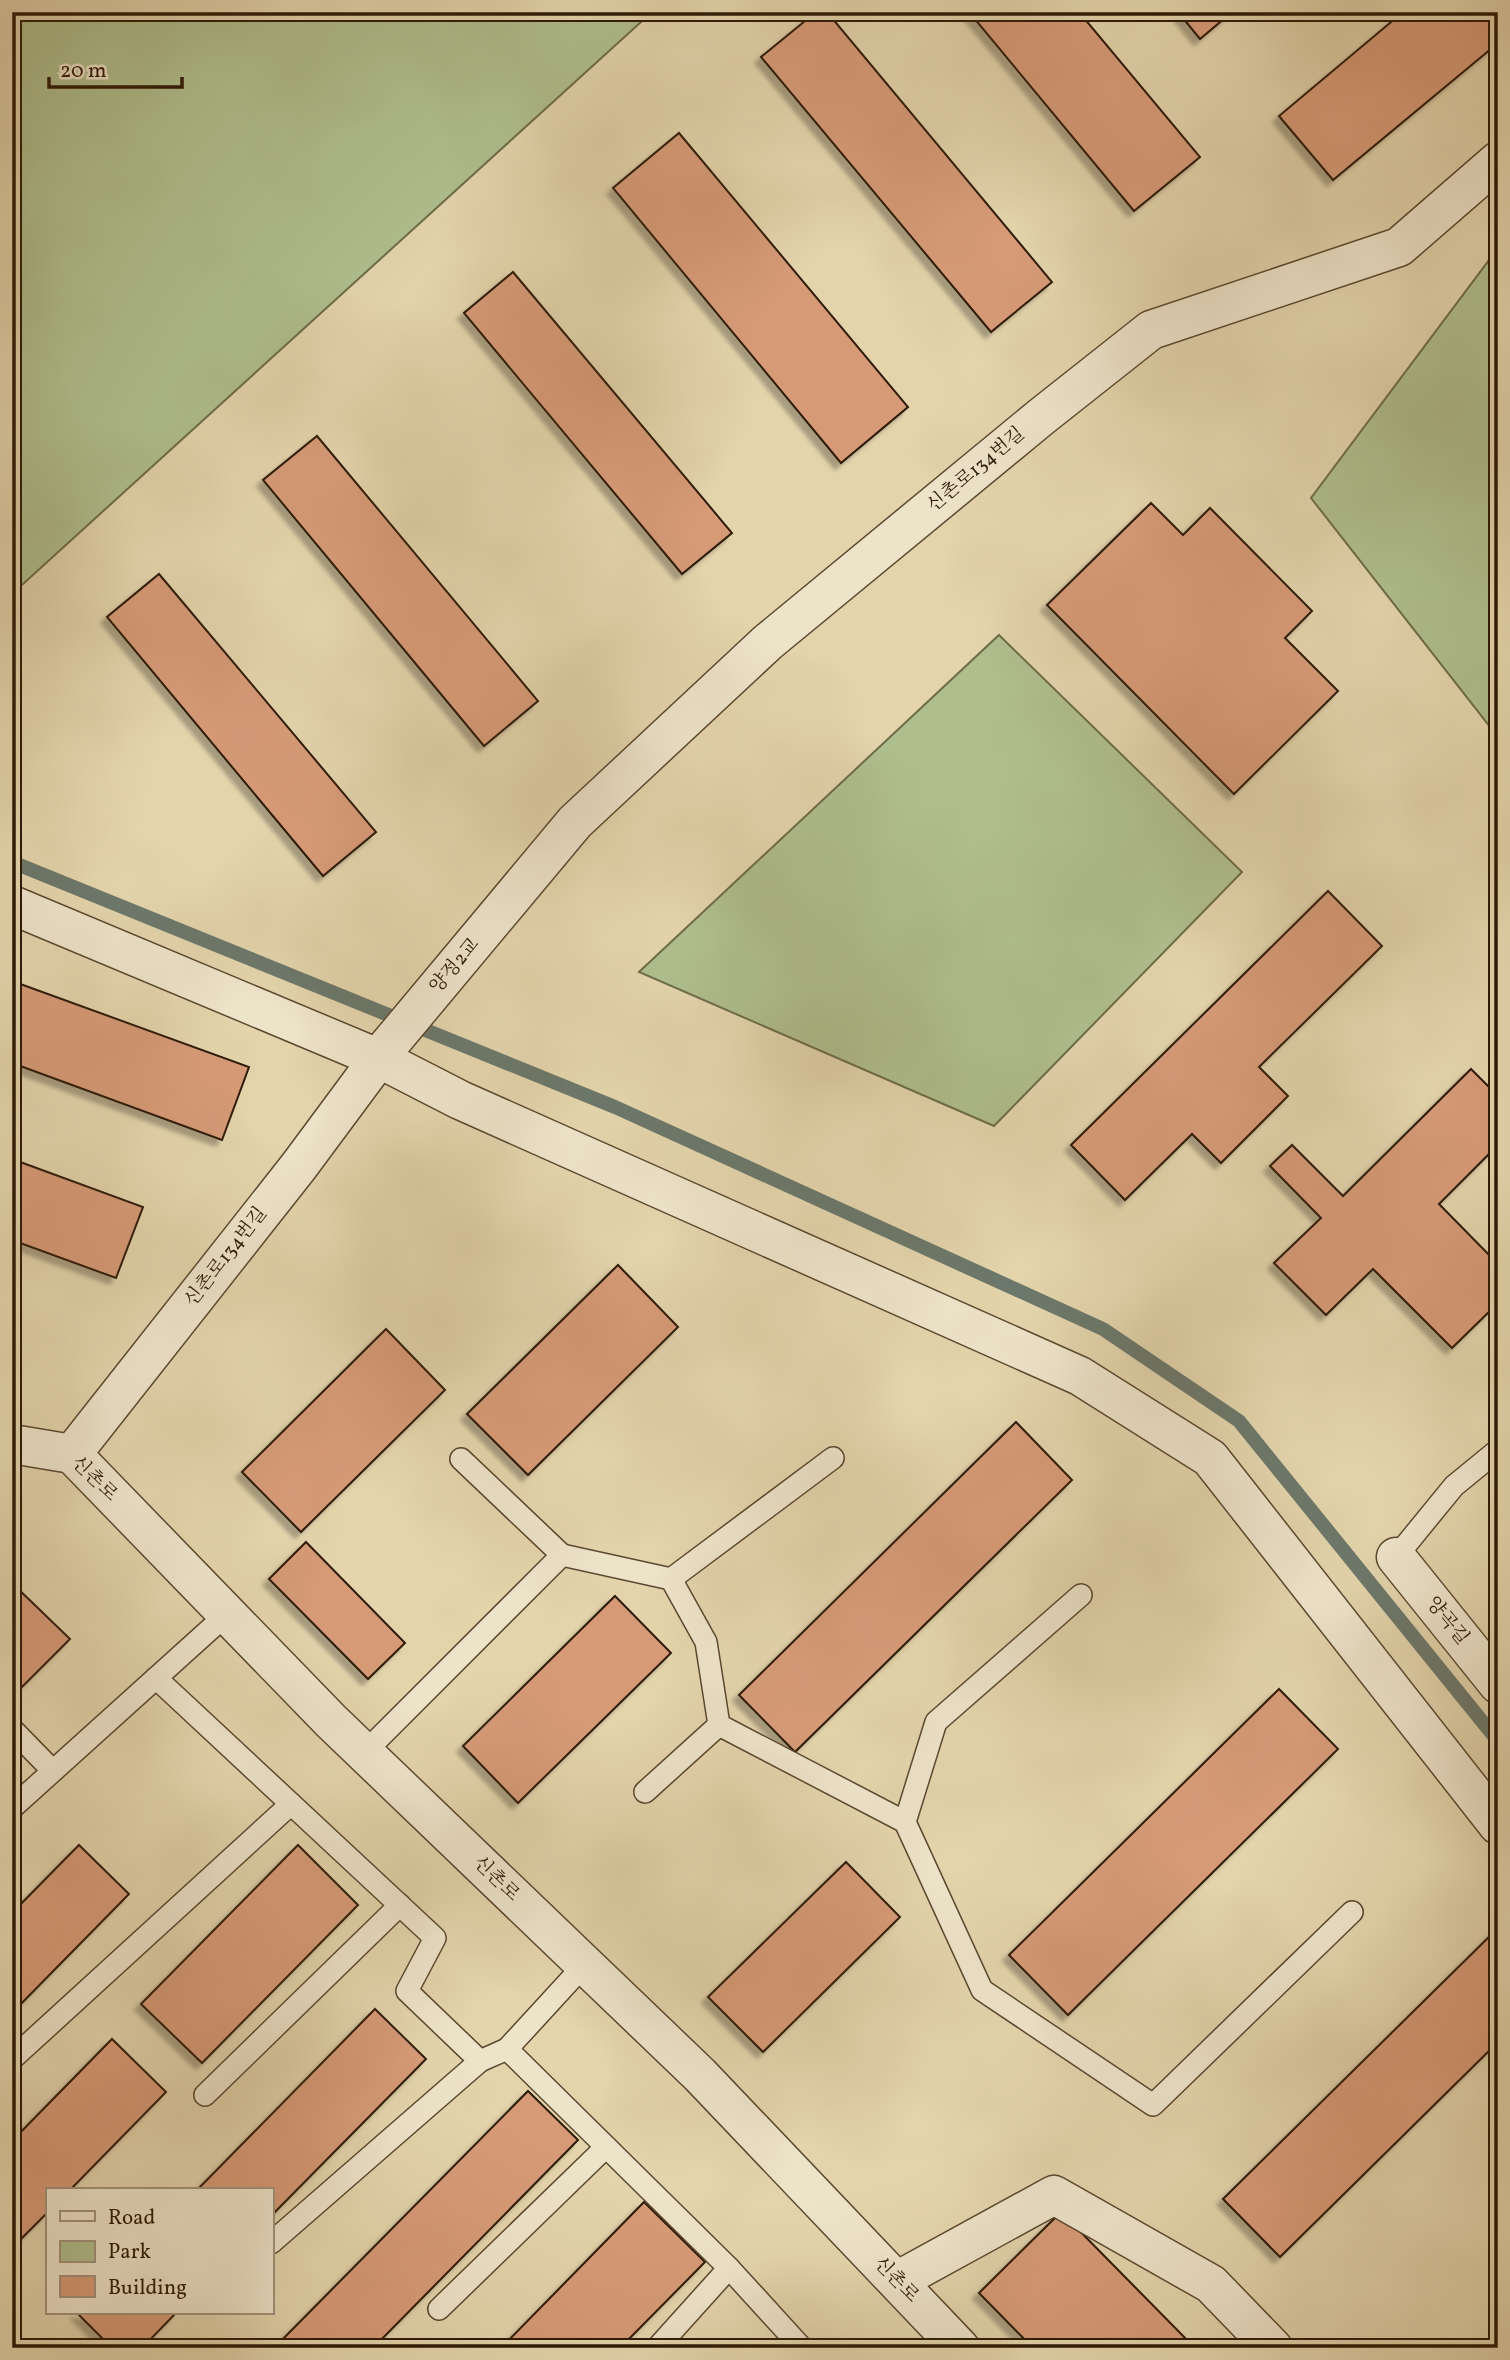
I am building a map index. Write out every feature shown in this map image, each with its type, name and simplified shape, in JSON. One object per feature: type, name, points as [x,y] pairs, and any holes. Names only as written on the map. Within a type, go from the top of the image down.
[{"type":"street","name":"신촌로134번길","points":[[522,885],[575,822],[768,642],[1041,417],[1152,330],[1399,247],[1498,162]]},
{"type":"street","name":"양정2교","points":[[384,1052],[522,885]]},
{"type":"street","points":[[12,905],[384,1052],[460,1100],[1080,1376],[1210,1458],[1498,1825]]},
{"type":"street","name":"신촌로134번길","points":[[72,1454],[384,1052]]},
{"type":"street","name":"신촌로","points":[[12,1444],[72,1454],[364,1753],[700,2075],[960,2348]]},
{"type":"street","name":"양곡길","points":[[1396,1557],[1498,1684]]},
{"type":"street","points":[[897,2281],[1054,2195],[1211,2284],[1273,2348]]},
{"type":"lane","points":[[1396,1557],[1454,1486],[1498,1451]]},
{"type":"lane","points":[[671,1579],[833,1458]]},
{"type":"lane","points":[[461,1459],[562,1555],[671,1579],[706,1642],[719,1725]]},
{"type":"lane","points":[[364,1753],[562,1555]]},
{"type":"lane","points":[[905,1822],[936,1722],[1081,1595]]},
{"type":"lane","points":[[12,1808],[227,1614]]},
{"type":"lane","points":[[156,1678],[435,1938],[407,1991],[480,2061]]},
{"type":"lane","points":[[645,1792],[719,1725]]},
{"type":"lane","points":[[719,1725],[905,1822],[982,1990],[1153,2105],[1352,1912]]},
{"type":"lane","points":[[12,1729],[53,1771]]},
{"type":"lane","points":[[12,2059],[291,1804]]},
{"type":"lane","points":[[205,2095],[400,1905]]},
{"type":"lane","points":[[273,2241],[480,2061],[507,2049],[585,1964]]},
{"type":"lane","points":[[507,2049],[729,2268],[802,2348]]},
{"type":"lane","points":[[439,2309],[606,2147]]},
{"type":"lane","points":[[657,2348],[729,2268]]},
{"type":"green space","points":[[12,12],[652,12],[12,594]]},
{"type":"green space","points":[[1498,248],[1498,737],[1311,498]]},
{"type":"green space","points":[[999,635],[1242,872],[994,1126],[639,972]]},
{"type":"building","points":[[816,12],[827,12],[1052,282],[991,332],[761,57]]},
{"type":"building","points":[[969,12],[1079,12],[1200,157],[1134,211]]},
{"type":"building","points":[[1178,12],[1232,12],[1200,39]]},
{"type":"building","points":[[1403,12],[1498,12],[1498,43],[1333,180],[1279,116]]},
{"type":"building","points":[[679,133],[908,407],[841,463],[613,188]]},
{"type":"building","points":[[513,272],[732,533],[682,574],[464,313]]},
{"type":"building","points":[[317,436],[538,701],[484,746],[263,480]]},
{"type":"building","points":[[1151,503],[1183,535],[1210,508],[1312,611],[1285,638],[1338,691],[1234,794],[1047,605]]},
{"type":"building","points":[[159,574],[376,832],[323,876],[107,617]]},
{"type":"building","points":[[1328,891],[1382,946],[1259,1067],[1288,1096],[1221,1163],[1192,1134],[1125,1200],[1071,1145]]},
{"type":"building","points":[[12,981],[249,1067],[222,1140],[12,1063]]},
{"type":"building","points":[[1471,1069],[1498,1096],[1498,1145],[1439,1204],[1498,1264],[1498,1303],[1452,1348],[1373,1269],[1326,1315],[1274,1263],[1321,1218],[1270,1166],[1292,1145],[1343,1196]]},
{"type":"building","points":[[12,1159],[143,1207],[116,1278],[12,1240]]},
{"type":"building","points":[[618,1265],[678,1327],[528,1475],[467,1414]]},
{"type":"building","points":[[386,1329],[445,1390],[301,1532],[242,1472]]},
{"type":"building","points":[[1016,1422],[1072,1480],[795,1752],[739,1695]]},
{"type":"building","points":[[306,1542],[405,1643],[368,1679],[269,1579]]},
{"type":"building","points":[[12,1583],[70,1639],[20,1689],[12,1682]]},
{"type":"building","points":[[615,1596],[671,1653],[518,1803],[463,1746]]},
{"type":"building","points":[[1279,1689],[1338,1749],[1068,2015],[1009,1955]]},
{"type":"building","points":[[79,1845],[129,1894],[12,2013],[12,1913]]},
{"type":"building","points":[[298,1845],[358,1905],[202,2063],[141,2004]]},
{"type":"building","points":[[846,1862],[900,1917],[763,2052],[708,1997]]},
{"type":"building","points":[[1495,1931],[1498,1934],[1498,2042],[1280,2257],[1223,2199]]},
{"type":"building","points":[[375,2009],[426,2059],[273,2214],[273,2188],[199,2188]]},
{"type":"building","points":[[112,2039],[166,2092],[72,2188],[46,2188],[46,2214],[12,2248],[12,2141]]},
{"type":"building","points":[[528,2091],[578,2140],[373,2348],[274,2348]]},
{"type":"building","points":[[644,2202],[705,2262],[620,2348],[501,2348]]},
{"type":"building","points":[[1061,2212],[1195,2348],[1033,2348],[979,2293]]},
{"type":"building","points":[[78,2314],[175,2314],[142,2348],[112,2348]]},
{"type":"waterway","points":[[12,862],[615,1107],[1103,1329],[1239,1421],[1498,1741]]}]
